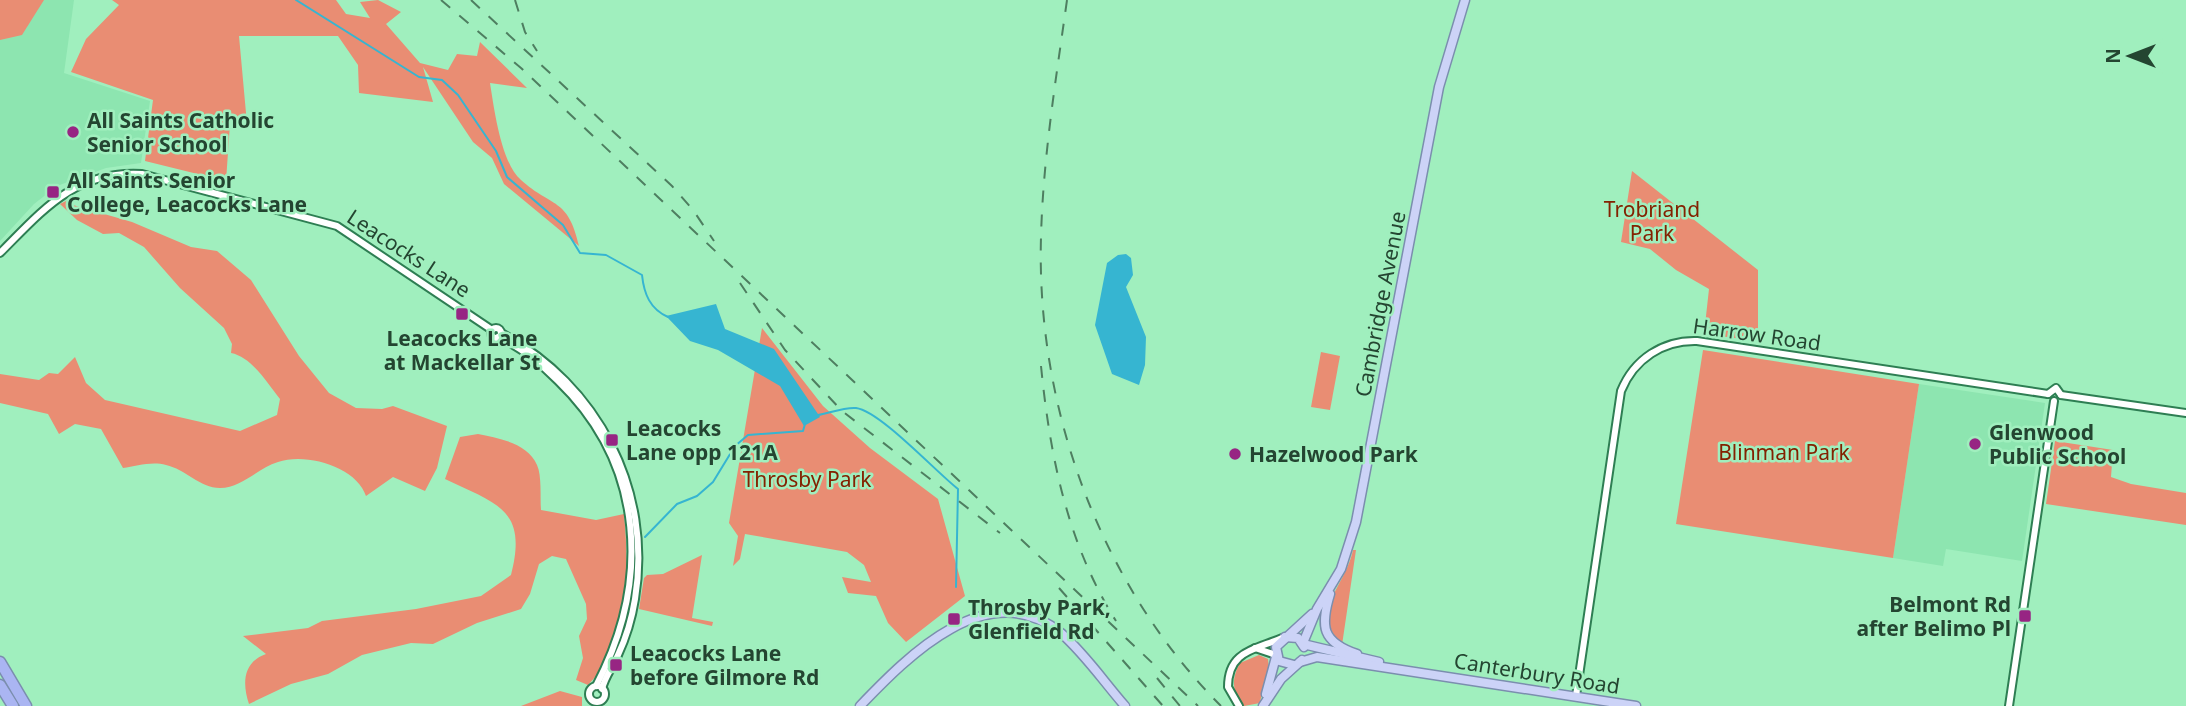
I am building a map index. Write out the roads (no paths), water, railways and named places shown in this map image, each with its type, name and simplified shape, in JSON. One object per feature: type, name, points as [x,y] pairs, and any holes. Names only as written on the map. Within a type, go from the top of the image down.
[{"type":"highway","points":[[0,662],[26,706]]},
{"type":"highway","points":[[0,685],[13,706]]},
{"type":"main road","name":"Cambridge Avenue","points":[[1303,643],[1317,609],[1334,581],[1356,522],[1439,87],[1465,0]]},
{"type":"main road","points":[[1334,581],[1324,617],[1329,637],[1342,648],[1390,664]]},
{"type":"main road","name":"Cambridge Avenue","points":[[1283,638],[1317,609]]},
{"type":"main road","points":[[860,706],[905,662],[937,636],[970,619],[1008,614],[1035,619],[1062,634],[1125,706]]},
{"type":"main road","points":[[1296,637],[1303,643],[1305,652],[1281,679],[1264,705],[1276,656],[1276,645],[1283,638],[1296,637]]},
{"type":"main road","name":"Canterbury Road","points":[[1303,643],[1323,651],[1433,674]]},
{"type":"main road","points":[[1276,656],[1284,664],[1298,663]]},
{"type":"main road","name":"Canterbury Road","points":[[1298,663],[1317,657],[1636,706]]},
{"type":"street","name":"Leacocks Lane","points":[[0,253],[43,207],[65,192],[113,175],[142,174],[337,226],[492,330],[498,328],[500,335],[553,368],[579,395],[608,438],[626,479],[636,528],[637,579],[625,638],[599,687]]},
{"type":"street","name":"Harrow Road","points":[[1576,696],[1621,391],[1639,362],[1653,351],[1682,340],[1698,341],[2048,394],[2056,388],[2061,396]]},
{"type":"street","points":[[2048,394],[2054,401]]},
{"type":"street","points":[[2009,706],[2054,401],[2061,396],[2186,413]]},
{"type":"street","points":[[1239,706],[1228,687],[1229,672],[1239,655],[1283,638]]},
{"type":"street","points":[[1254,648],[1276,656]]},
{"type":"street","points":[[599,687],[602,699],[592,703],[589,693],[599,687]]},
{"type":"water","points":[[1126,254],[1131,258],[1133,275],[1126,287],[1146,337],[1145,365],[1139,385],[1112,374],[1095,325],[1107,263],[1118,255]]},
{"type":"water","points":[[716,304],[725,329],[774,349],[820,417],[804,426],[780,386],[718,350],[690,341],[666,316]]},
{"type":"waterway","points":[[296,0],[419,77],[442,80],[458,95],[496,151],[507,177],[563,225],[580,253],[606,255],[642,275],[649,300],[657,310],[668,317]]},
{"type":"waterway","points":[[818,415],[852,408],[866,412],[893,430],[958,489],[956,587]]},
{"type":"waterway","points":[[645,537],[677,504],[697,496],[713,482],[735,446],[748,435],[803,431],[805,424]]},
{"type":"railway","points":[[441,0],[521,68],[1198,706]]},
{"type":"railway","points":[[471,0],[672,186],[693,210],[714,241]]},
{"type":"railway","points":[[515,0],[525,32],[537,51]]},
{"type":"railway","points":[[1067,0],[1042,207],[1042,301],[1050,365],[1064,428],[1084,490],[1110,549],[1141,606],[1178,658],[1221,706]]},
{"type":"railway","points":[[740,283],[785,350],[842,411],[1000,533]]},
{"type":"railway","points":[[1041,366],[1056,466],[1073,530],[1099,591],[1116,621]]},
{"type":"railway","points":[[1059,588],[1163,706]]},
{"type":"railway","points":[[1157,678],[1180,706]]},
{"type":"place","name":"All Saints Catholic Senior School","points":[[73,132]]},
{"type":"place","name":"All Saints Senior College, Leacocks Lane","points":[[53,192]]},
{"type":"place","name":"Leacocks Lane at Mackellar St","points":[[462,314]]},
{"type":"place","name":"Leacocks Lane opp 121A","points":[[612,440]]},
{"type":"place","name":"Glenwood Public School","points":[[1975,444]]},
{"type":"place","name":"Hazelwood Park","points":[[1235,454]]},
{"type":"place","name":"Belmont Rd after Belimo Pl","points":[[2025,616]]},
{"type":"place","name":"Throsby Park, Glenfield Rd","points":[[954,619]]},
{"type":"place","name":"Leacocks Lane before Gilmore Rd","points":[[616,665]]},
{"type":"park label","name":"Trobriand Park","points":[[1652,221]]},
{"type":"park label","name":"Blinman Park","points":[[1784,452]]},
{"type":"park label","name":"Throsby Park","points":[[807,479]]}]
